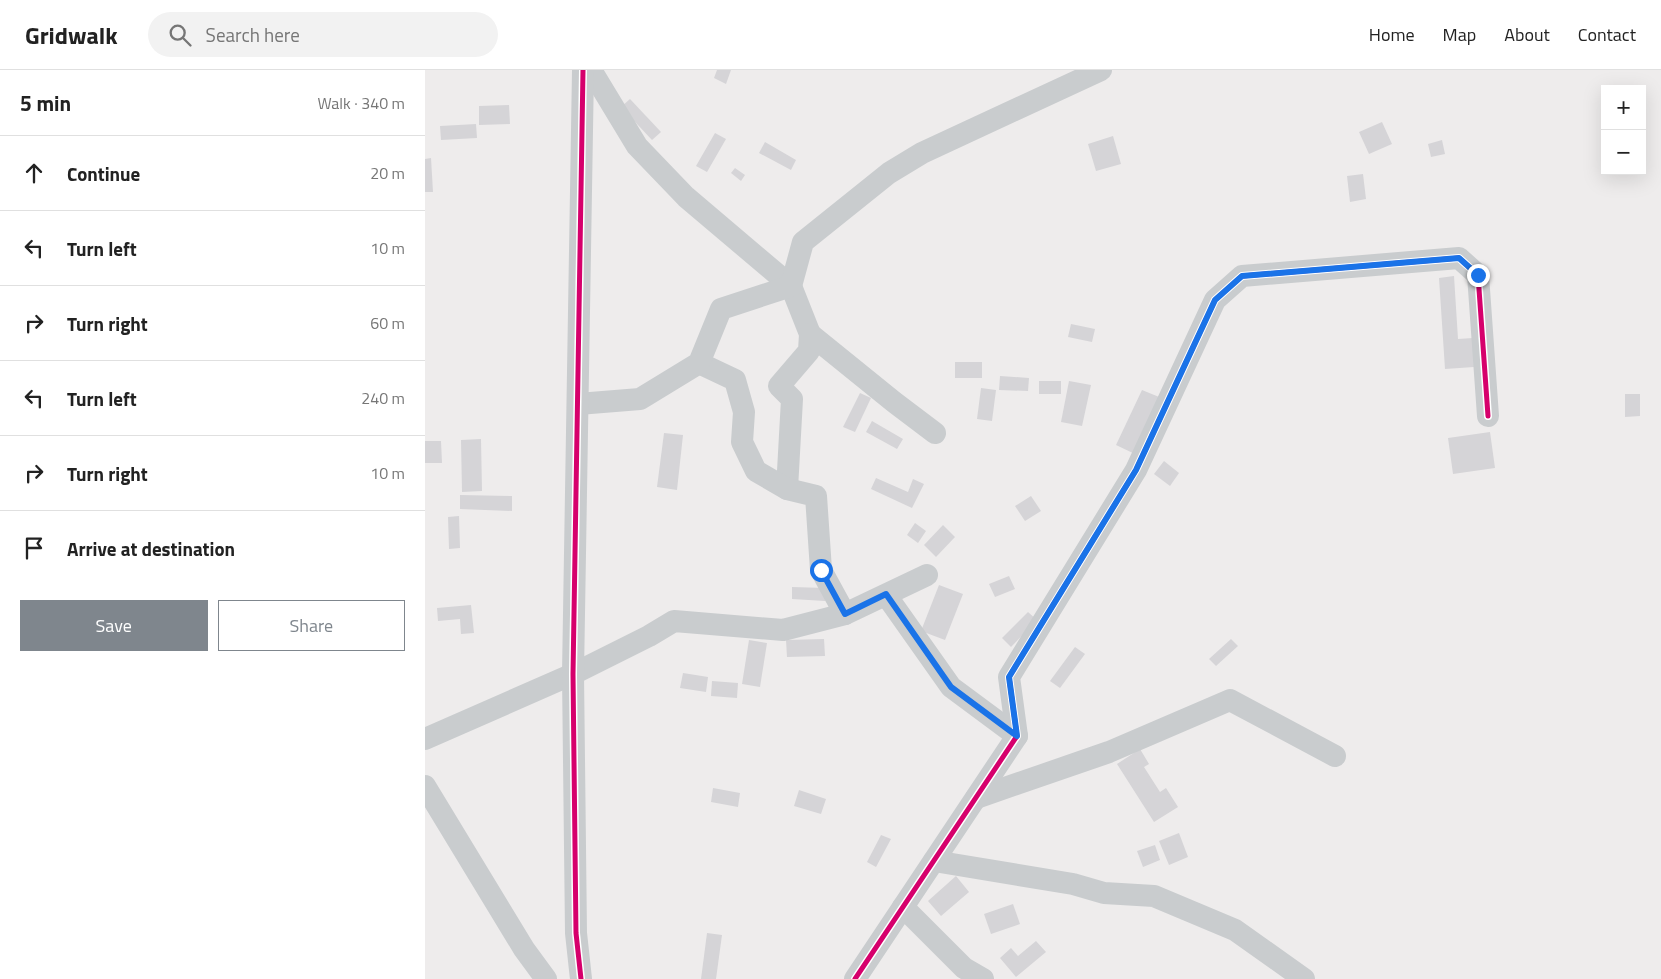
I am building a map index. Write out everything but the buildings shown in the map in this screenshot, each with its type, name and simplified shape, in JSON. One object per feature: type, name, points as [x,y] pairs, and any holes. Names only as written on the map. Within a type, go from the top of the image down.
[{"type":"street","points":[[581,979],[576,933],[573,674],[583,70]]},
{"type":"street","points":[[591,70],[637,146],[686,197],[791,286],[810,334],[809,351],[779,386],[792,399],[787,489]]},
{"type":"street","points":[[791,286],[803,242],[889,173],[922,153],[1101,70]]},
{"type":"street","points":[[855,979],[1017,736],[1009,677],[1136,470],[1215,300],[1242,276],[1459,258],[1478,275],[1488,416]]},
{"type":"street","points":[[578,404],[641,399],[699,364],[721,309],[791,286]]},
{"type":"street","points":[[810,334],[894,402],[935,432]]},
{"type":"street","points":[[699,364],[735,380],[744,412],[741,442],[756,471],[787,489],[816,496],[821,570],[845,614]]},
{"type":"street","points":[[425,739],[573,674],[649,636],[674,621],[783,630],[845,614],[927,575]]},
{"type":"street","points":[[886,594],[951,687],[1017,736]]},
{"type":"street","points":[[976,798],[1109,752],[1230,700],[1335,756]]},
{"type":"street","points":[[425,786],[525,949],[546,979]]},
{"type":"street","points":[[934,861],[1073,884],[1104,893],[1154,896],[1235,930],[1304,979]]},
{"type":"street","points":[[903,907],[964,968],[983,979]]},
{"type":"cycle path","points":[[581,979],[576,933],[573,674],[583,70]]},
{"type":"cycle path","points":[[855,979],[1017,736],[1009,677],[1136,470],[1215,300],[1242,276],[1459,258],[1478,275],[1488,416]]},
{"type":"route","points":[[821,570],[845,614],[886,594],[951,687],[1017,736],[1009,677],[1136,470],[1215,300],[1242,276],[1459,258],[1478,275]]}]
